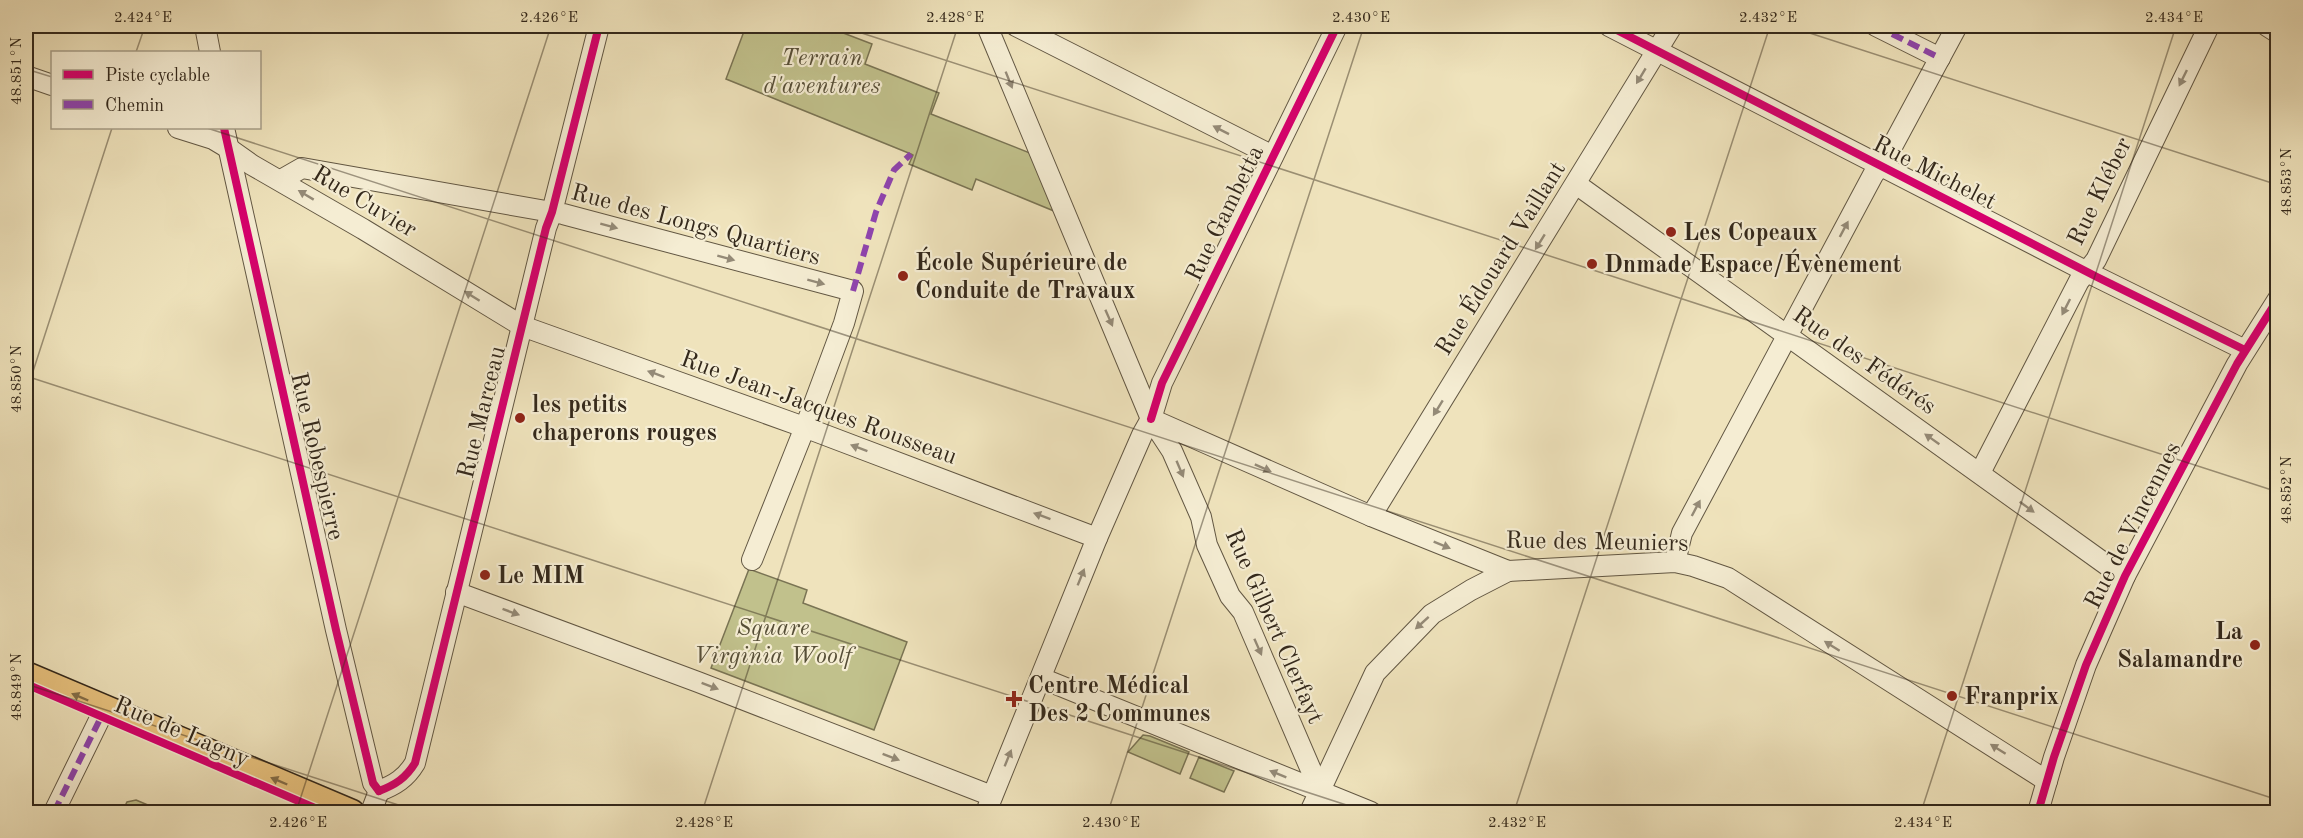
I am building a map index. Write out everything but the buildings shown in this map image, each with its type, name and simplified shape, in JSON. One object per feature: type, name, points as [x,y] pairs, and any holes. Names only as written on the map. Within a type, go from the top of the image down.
[{"type":"main road","name":"Rue de Lagny","points":[[26,674],[352,813]]},
{"type":"street","points":[[206,26],[210,51]]},
{"type":"street","name":"Rue Marceau","points":[[379,791],[394,786],[409,774],[415,763],[546,228],[599,26]]},
{"type":"street","name":"Rue Gilbert Clerfayt","points":[[987,26],[1151,419],[1172,451],[1201,517],[1206,545],[1230,596],[1242,612],[1320,791]]},
{"type":"street","points":[[1016,26],[1273,156]]},
{"type":"street","name":"Rue Gambetta","points":[[989,804],[1097,538],[1151,419],[1162,383],[1337,26]]},
{"type":"street","name":"Rue Michelet","points":[[1609,26],[2245,350]]},
{"type":"street","name":"Rue Édouard Vaillant","points":[[1371,516],[1672,26]]},
{"type":"street","points":[[1875,26],[1940,58]]},
{"type":"street","points":[[1675,562],[1682,533],[1879,165],[1887,156],[1957,26]]},
{"type":"street","name":"Rue Kléber","points":[[1980,473],[2079,280],[2096,260],[2209,26]]},
{"type":"street","points":[[2267,26],[2277,33]]},
{"type":"street","points":[[26,76],[51,85]]},
{"type":"street","name":"Rue Cuvier","points":[[181,129],[213,139],[252,165],[281,180],[522,326]]},
{"type":"street","name":"Rue Robespierre","points":[[224,129],[336,630],[373,783],[379,791]]},
{"type":"street","name":"Rue des Longs Quartiers","points":[[281,180],[302,168],[552,212],[853,291],[844,323],[804,427]]},
{"type":"street","name":"Rue des Fédérés","points":[[1576,184],[2111,568],[2126,576]]},
{"type":"street","name":"Rue de Vincennes","points":[[2038,813],[2086,665],[2126,576],[2245,350],[2277,299]]},
{"type":"street","name":"Rue Jean-Jacques Rousseau","points":[[522,326],[804,427],[1097,538]]},
{"type":"street","name":"Rue des Meuniers","points":[[1151,419],[1371,516],[1508,571],[1675,562],[1728,578],[2047,781]]},
{"type":"street","points":[[752,560],[804,427]]},
{"type":"street","points":[[1310,813],[1375,673],[1432,614],[1508,571]]},
{"type":"street","points":[[456,592],[698,682],[989,804]]},
{"type":"street","points":[[1041,678],[1371,813]]},
{"type":"street","points":[[54,813],[105,708]]},
{"type":"street","points":[[370,813],[379,791]]},
{"type":"green space","name":"Terrain d'aventures","points":[[746,26],[825,26],[872,44],[865,64],[939,93],[931,114],[1030,153],[1054,211],[976,179],[972,190],[909,164],[913,155],[911,154],[726,79]]},
{"type":"green space","name":"Square Virginia Woolf","points":[[749,569],[807,590],[803,603],[907,642],[874,730],[711,668]]},
{"type":"green space","points":[[1143,735],[1189,752],[1180,774],[1128,752]]},
{"type":"green space","points":[[1199,757],[1234,771],[1224,792],[1190,778]]},
{"type":"green space","points":[[136,800],[162,811],[165,805],[179,812],[122,812],[127,802]]},
{"type":"marked path","points":[[1876,26],[1940,58]]},
{"type":"marked path","points":[[853,291],[876,212],[894,170],[911,154]]},
{"type":"marked path","points":[[54,812],[103,713]]},
{"type":"cycle path","points":[[379,791],[400,780],[415,763],[546,228],[599,26]]},
{"type":"cycle path","points":[[1151,419],[1162,383],[1337,26]]},
{"type":"cycle path","points":[[1609,26],[2097,277],[2245,350]]},
{"type":"cycle path","points":[[224,129],[336,630],[373,783],[379,791]]},
{"type":"cycle path","points":[[2038,812],[2054,757],[2086,665],[2125,576],[2237,364],[2278,299]]},
{"type":"cycle path","points":[[26,684],[324,812]]},
{"type":"place","name":"Les Copeaux","points":[[1671,232]]},
{"type":"place","name":"Dnmade Espace/Évènement","points":[[1592,264]]},
{"type":"place","name":"École Supérieure de Conduite de Travaux","points":[[903,276]]},
{"type":"place","name":"les petits chaperons rouges","points":[[520,418]]},
{"type":"place","name":"Le MIM","points":[[485,575]]},
{"type":"place","name":"La Salamandre","points":[[2255,645]]},
{"type":"place","name":"Franprix","points":[[1952,696]]},
{"type":"place","name":"Centre Médical Des 2 Communes","points":[[1014,699]]}]
